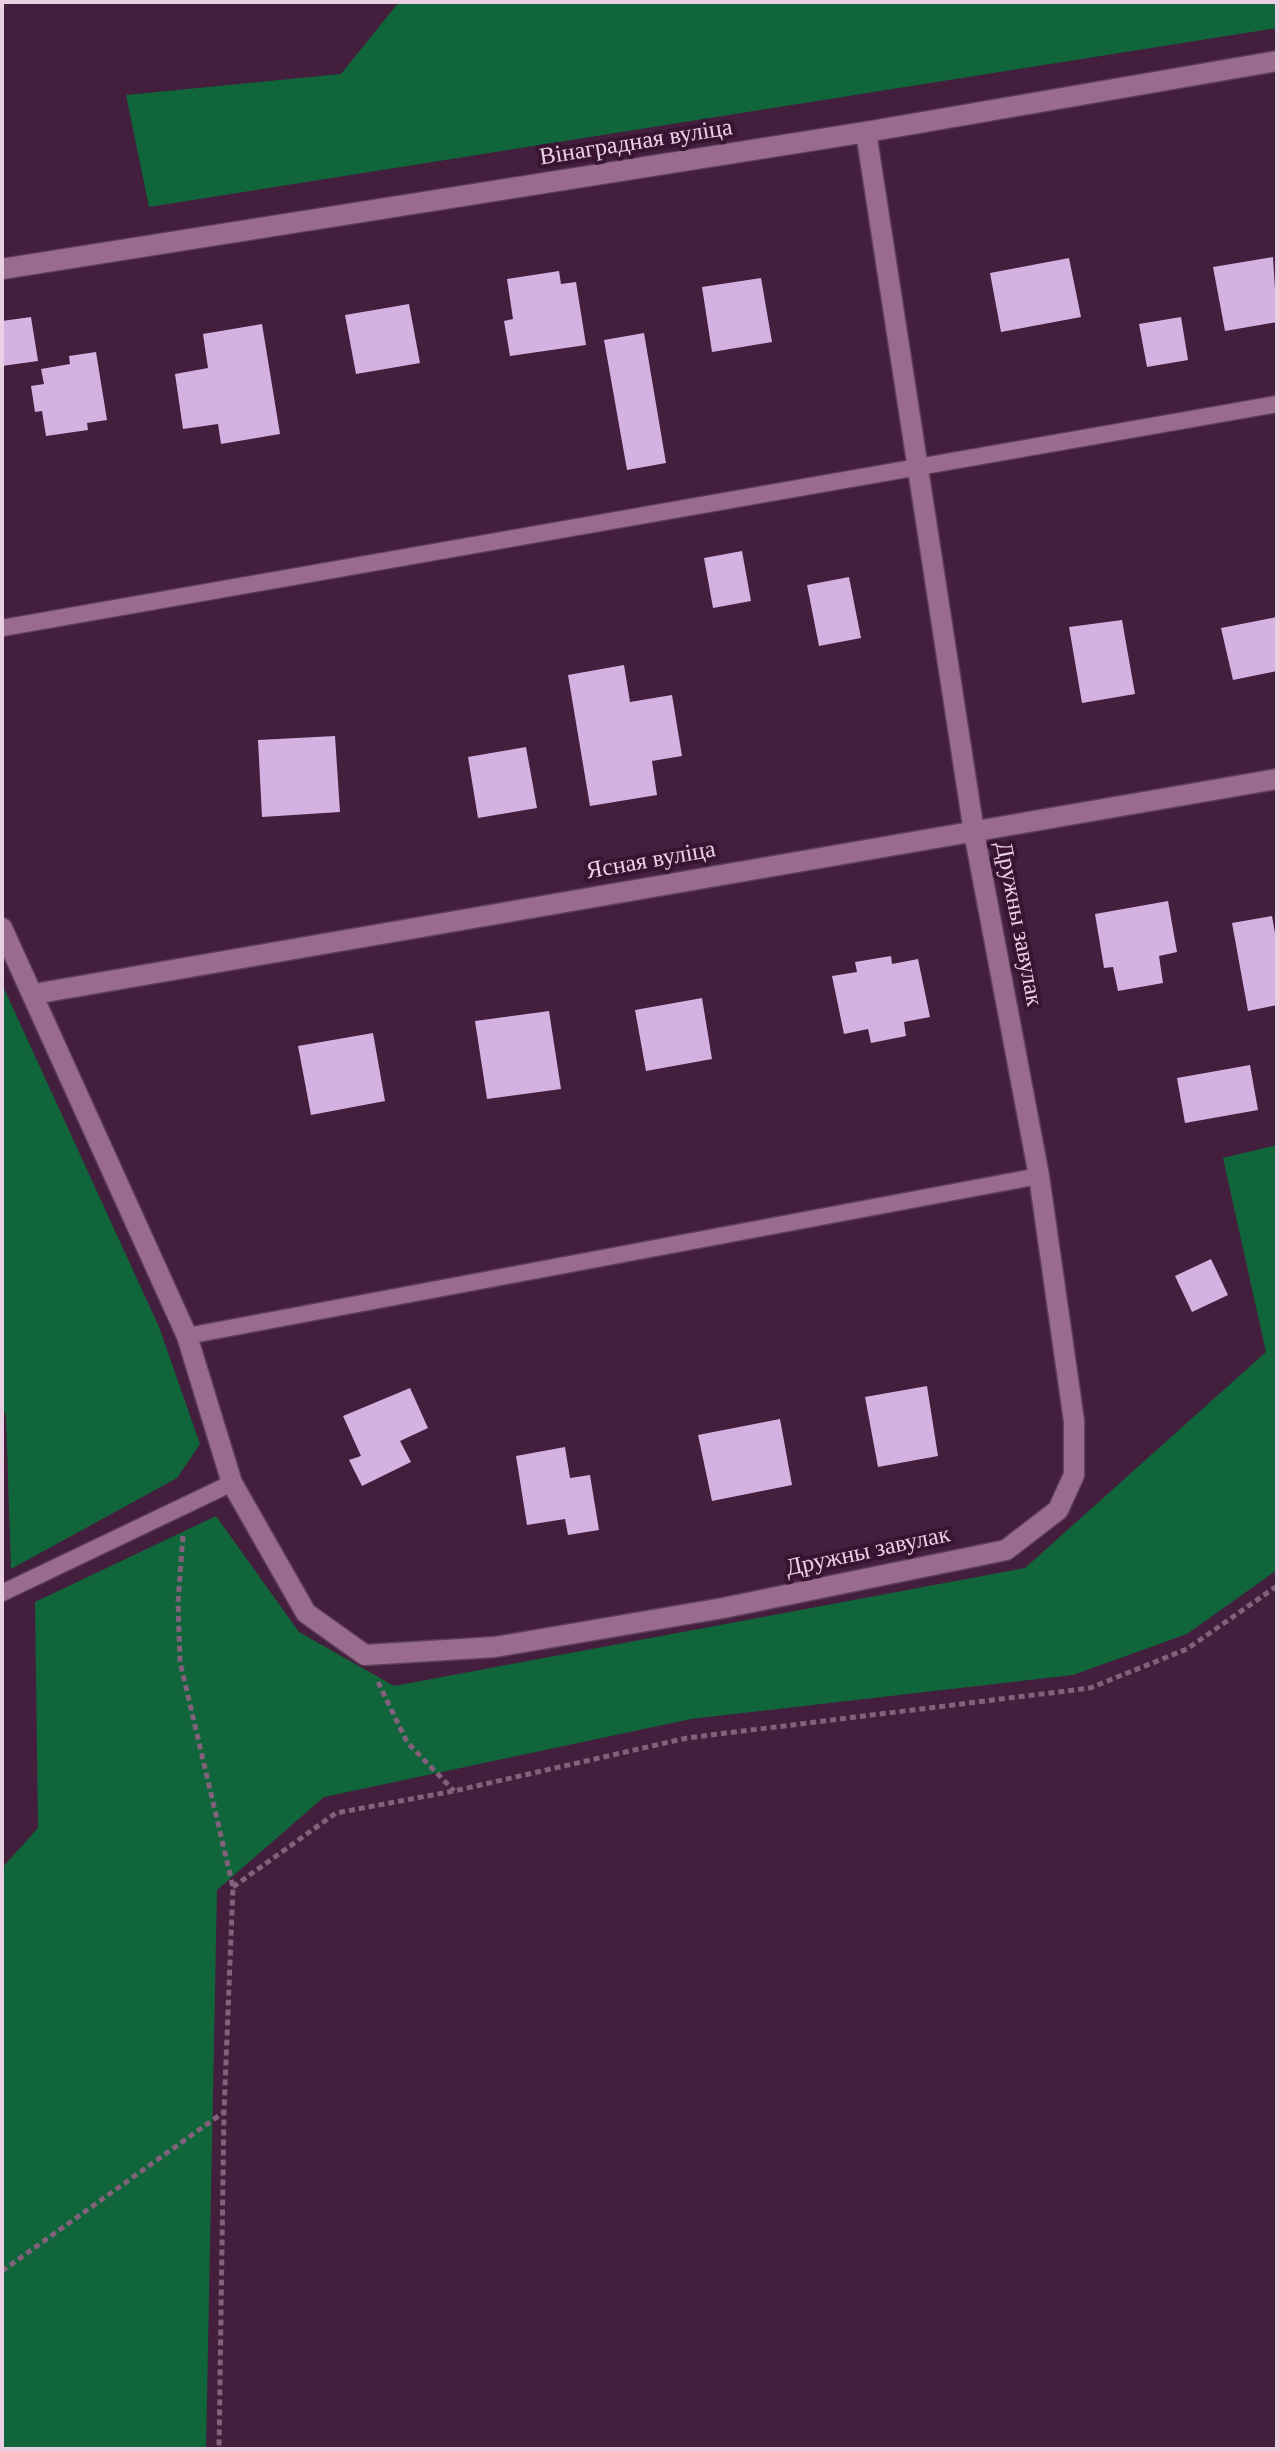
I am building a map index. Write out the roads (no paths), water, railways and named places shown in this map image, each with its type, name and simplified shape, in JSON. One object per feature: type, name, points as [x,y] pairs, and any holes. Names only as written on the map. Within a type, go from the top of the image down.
[{"type":"street","name":"Вінаградная вуліца","points":[[2,269],[866,132],[1277,61]]},
{"type":"street","name":"Дружны завулак","points":[[232,1483],[306,1613],[365,1655],[495,1647],[723,1608],[1006,1550],[1058,1510],[1074,1475],[1074,1421],[1039,1176],[974,832],[921,468],[866,132]]},
{"type":"street","name":"Ясная вуліца","points":[[34,994],[1277,779]]},
{"type":"street","points":[[2,928],[187,1336],[232,1483]]},
{"type":"lane","points":[[2,628],[1277,404]]},
{"type":"lane","points":[[187,1336],[1039,1176]]},
{"type":"lane","points":[[2,1593],[232,1483]]}]
